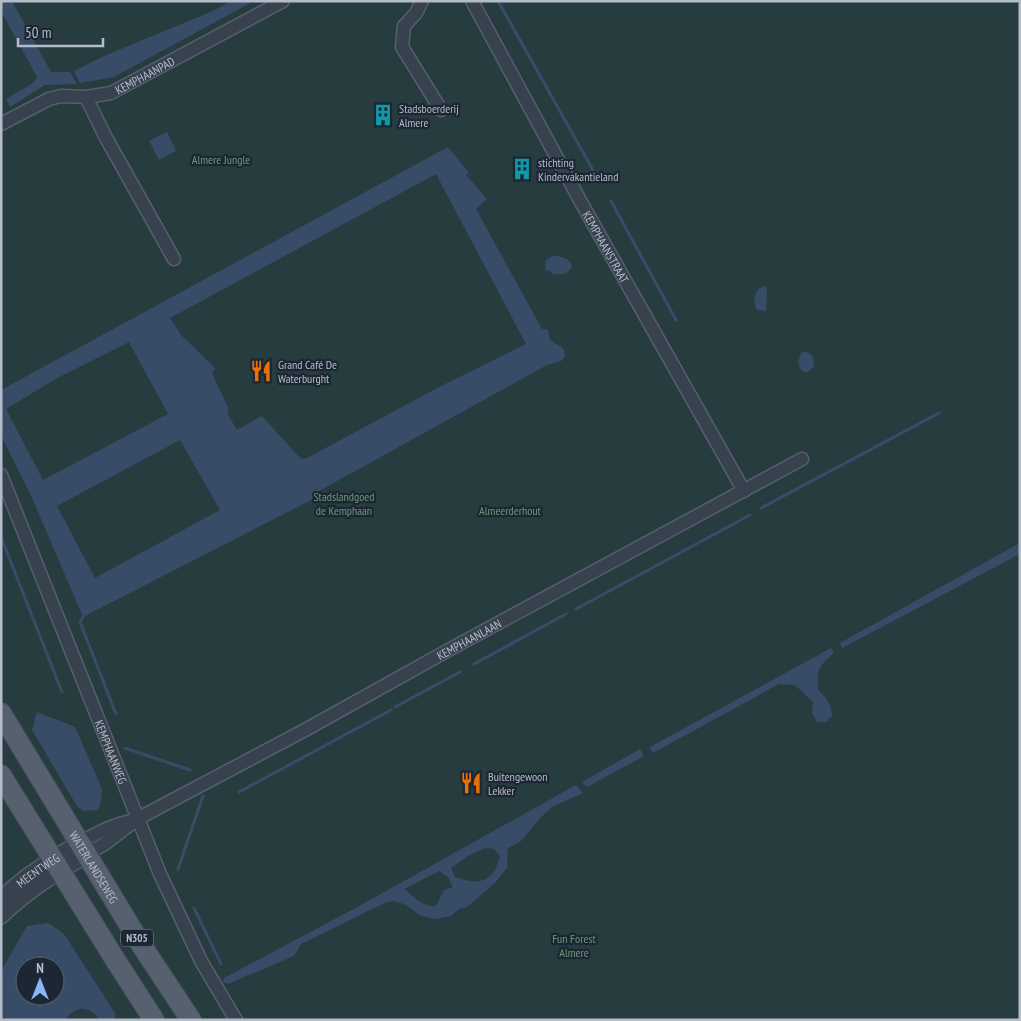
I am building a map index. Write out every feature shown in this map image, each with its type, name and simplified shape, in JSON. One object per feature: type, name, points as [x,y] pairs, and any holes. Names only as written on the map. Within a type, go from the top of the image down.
[{"type":"main road","name":"WATERLANDSEWEG","points":[[1,713],[142,946],[191,1020]]},
{"type":"main road","name":"N305","points":[[1,774],[154,1020]]},
{"type":"street","name":"KEMPHAANPAD","points":[[1,124],[49,99],[61,96],[86,98],[111,94],[247,27],[283,1]]},
{"type":"street","points":[[422,1],[416,12],[404,26],[402,47],[441,110]]},
{"type":"street","name":"KEMPHAANSTRAAT","points":[[472,1],[582,204],[744,491]]},
{"type":"street","points":[[86,98],[174,259]]},
{"type":"street","name":"KEMPHAANLAAN","points":[[56,865],[83,849],[98,832],[137,819],[305,730],[454,646],[802,459]]},
{"type":"street","name":"KEMPHAANWEG","points":[[1,475],[160,874],[201,961],[236,1020]]},
{"type":"street","name":"MEENTWEG","points":[[1,902],[14,888],[56,865]]},
{"type":"street","name":"MEENTWEG","points":[[1,916],[56,865]]},
{"type":"green space","name":"Almeerderhout","points":[[1,1],[1020,1],[1020,1020],[1,1020]]},
{"type":"water","points":[[1,1],[12,1],[51,72],[70,72],[77,84],[45,85],[10,107],[6,99],[33,83],[37,77],[1,11]]},
{"type":"water","points":[[231,1],[254,1],[114,77],[80,83],[74,71],[104,56],[213,11]]},
{"type":"water","points":[[167,132],[176,151],[159,160],[149,141]]},
{"type":"water","points":[[448,147],[469,173],[466,175],[487,199],[476,209],[542,329],[548,330],[550,340],[564,349],[565,356],[561,361],[547,365],[319,491],[321,495],[83,617],[33,500],[1,435],[1,390]],"holes":[[[436,174],[526,344],[443,385],[307,458],[301,459],[262,416],[237,430],[227,413],[229,410],[212,373],[215,368],[181,335],[170,318]],[[129,342],[168,414],[43,480],[6,409],[59,377]],[[180,440],[220,510],[95,578],[57,506]]]},
{"type":"water","points":[[553,256],[567,259],[572,266],[566,273],[552,274],[545,268],[546,260]]},
{"type":"water","points":[[765,286],[767,290],[766,311],[757,310],[755,303],[756,292]]},
{"type":"water","points":[[803,351],[813,357],[814,367],[806,373],[800,369],[798,363]]},
{"type":"water","points":[[1020,543],[1020,554],[842,648],[840,643]]},
{"type":"water","points":[[831,648],[834,653],[820,668],[818,677],[818,690],[831,708],[832,716],[826,722],[817,722],[812,713],[813,702],[795,685],[779,684],[653,753],[650,747]]},
{"type":"water","points":[[37,712],[75,727],[102,789],[98,810],[83,811],[77,806],[32,730]]},
{"type":"water","points":[[640,749],[644,756],[587,787],[582,782]]},
{"type":"water","points":[[576,785],[583,793],[552,807],[540,818],[521,841],[508,848],[507,868],[495,883],[467,907],[459,909],[451,916],[435,919],[421,916],[406,905],[395,901],[387,902],[301,944],[294,956],[228,984],[223,982],[224,978],[361,905]],"holes":[[[485,848],[494,849],[500,856],[494,872],[484,880],[478,881],[455,877],[451,868],[468,856]],[[439,871],[448,877],[453,887],[444,890],[436,906],[426,905],[418,901],[404,889]]]},
{"type":"water","points":[[48,923],[64,934],[115,1013],[115,1020],[97,1020],[97,1016],[93,1012],[80,1009],[73,1012],[65,1020],[1,1020],[1,971],[27,926]]},
{"type":"waterway","points":[[498,1],[598,179]]},
{"type":"waterway","points":[[611,201],[676,320]]},
{"type":"waterway","points":[[761,508],[939,413]]},
{"type":"waterway","points":[[576,609],[750,515]]},
{"type":"waterway","points":[[1,537],[62,692]]},
{"type":"waterway","points":[[474,664],[566,614]]},
{"type":"waterway","points":[[83,617],[80,622],[116,714]]},
{"type":"waterway","points":[[395,707],[460,672]]},
{"type":"waterway","points":[[239,792],[391,710]]},
{"type":"waterway","points":[[125,748],[190,770]]},
{"type":"waterway","points":[[178,869],[203,796]]},
{"type":"waterway","points":[[194,908],[221,964]]},
{"type":"place","name":"Stadsboerderij Almere","points":[[383,115]]},
{"type":"place","name":"stichting Kindervakantieland","points":[[522,169]]},
{"type":"place","name":"Grand Café De Waterburght","points":[[261,371]]},
{"type":"place","name":"Buitengewoon Lekker","points":[[471,783]]},
{"type":"park label","name":"Almere Jungle","points":[[221,159]]},
{"type":"park label","name":"Stadslandgoed de Kemphaan","points":[[344,503]]},
{"type":"park label","name":"Fun Forest Almere","points":[[574,945]]}]
